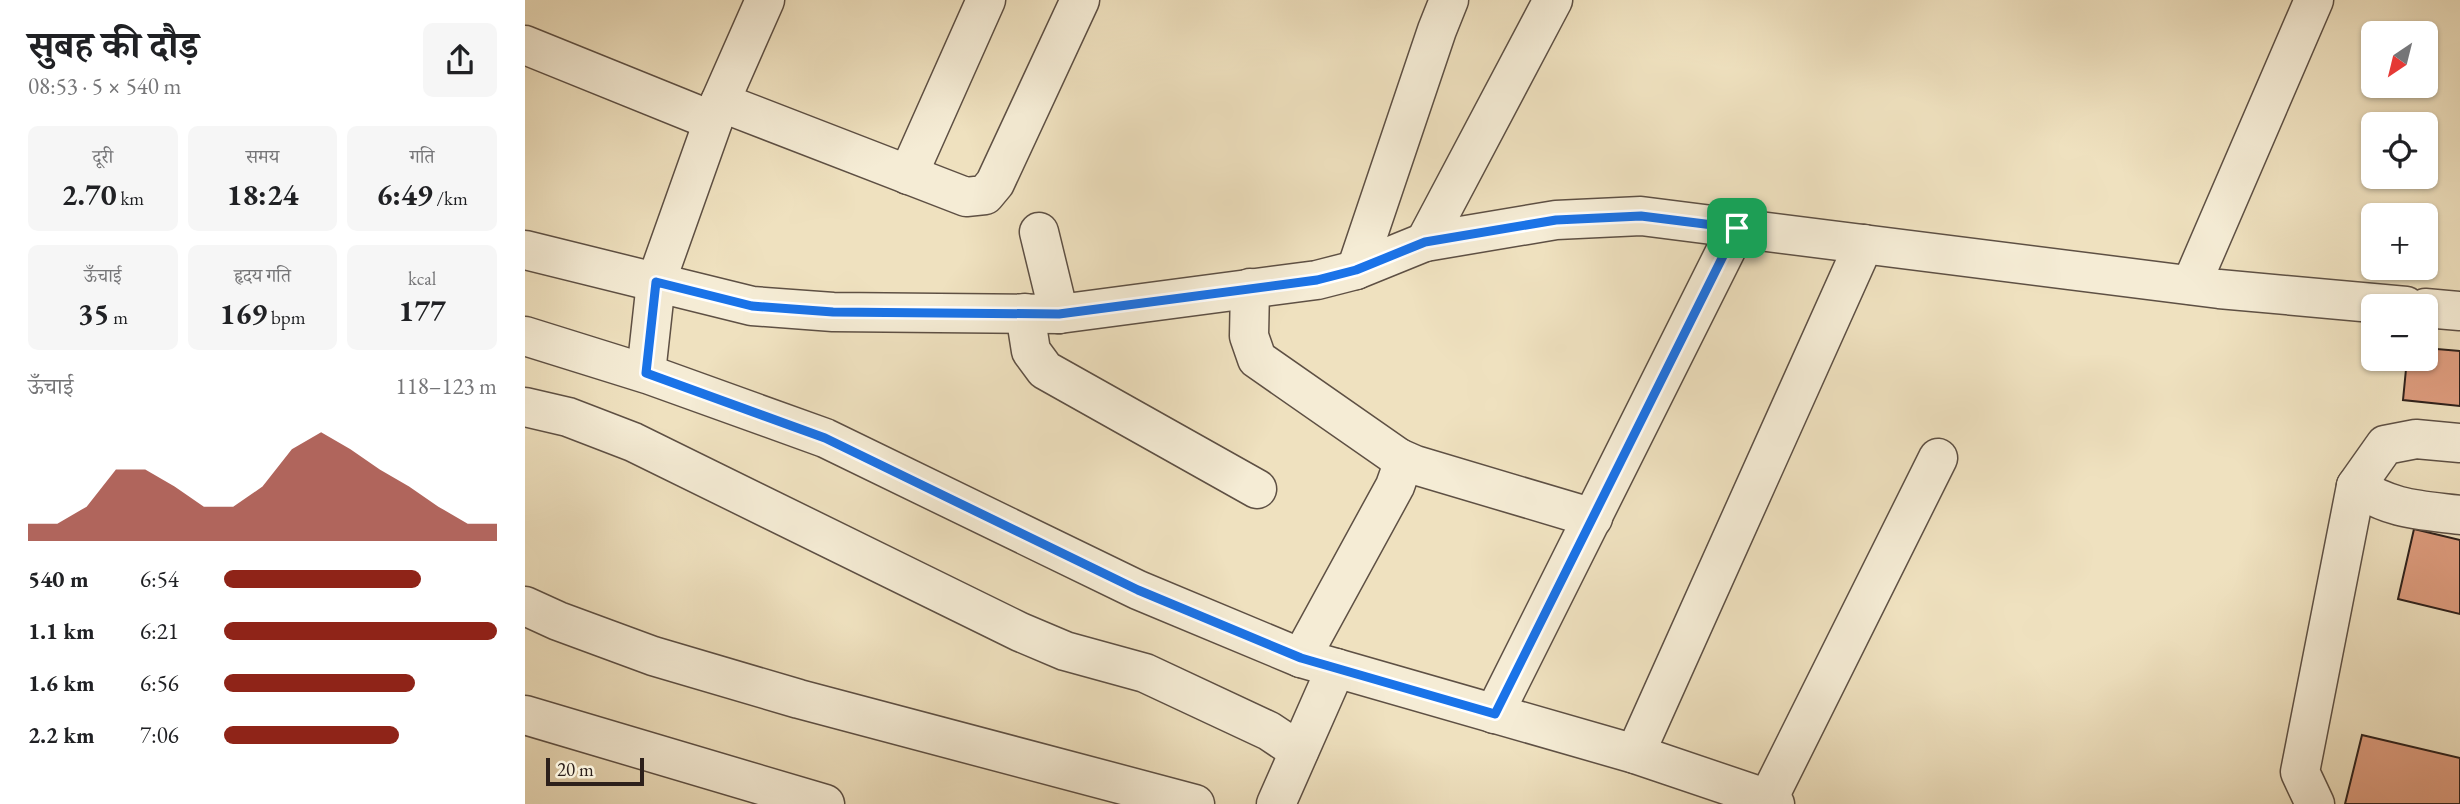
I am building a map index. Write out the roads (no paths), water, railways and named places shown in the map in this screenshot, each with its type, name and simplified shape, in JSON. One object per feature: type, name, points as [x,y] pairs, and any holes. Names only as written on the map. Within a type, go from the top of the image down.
[{"type":"street","points":[[646,373],[656,282],[716,111],[765,0]]},
{"type":"street","points":[[908,175],[986,0]]},
{"type":"street","points":[[525,45],[966,197],[985,195],[995,183],[1080,0]]},
{"type":"street","points":[[1356,270],[1449,0]]},
{"type":"street","points":[[1425,242],[1553,0]]},
{"type":"street","points":[[2192,285],[2313,0]]},
{"type":"street","points":[[525,250],[752,306],[833,312],[1042,313],[1317,280],[1356,270],[1425,242],[1556,220],[1641,216],[2192,285],[2361,302]]},
{"type":"street","points":[[1495,714],[1737,228]]},
{"type":"street","points":[[1039,232],[1042,313],[1031,351],[1045,370],[1257,489]]},
{"type":"street","points":[[1635,754],[1864,244]]},
{"type":"street","points":[[1250,288],[1249,336],[1257,359],[1399,458],[1593,517]]},
{"type":"street","points":[[2438,309],[2460,311]]},
{"type":"street","points":[[525,336],[646,373],[825,438],[1138,590],[1318,663],[1635,754],[1771,802],[1938,458]]},
{"type":"street","points":[[525,407],[568,417],[633,442],[1020,632],[1065,651],[1145,673],[1269,731],[1299,751]]},
{"type":"street","points":[[2315,804],[2300,772],[2356,486],[2385,445],[2416,439],[2460,443]]},
{"type":"street","points":[[1276,804],[1299,751],[1318,663],[1395,486],[1400,472],[1399,458]]},
{"type":"street","points":[[2356,486],[2377,500],[2409,509],[2460,515]]},
{"type":"street","points":[[525,606],[653,656],[813,702],[1195,804]]},
{"type":"street","points":[[525,715],[825,804]]}]
